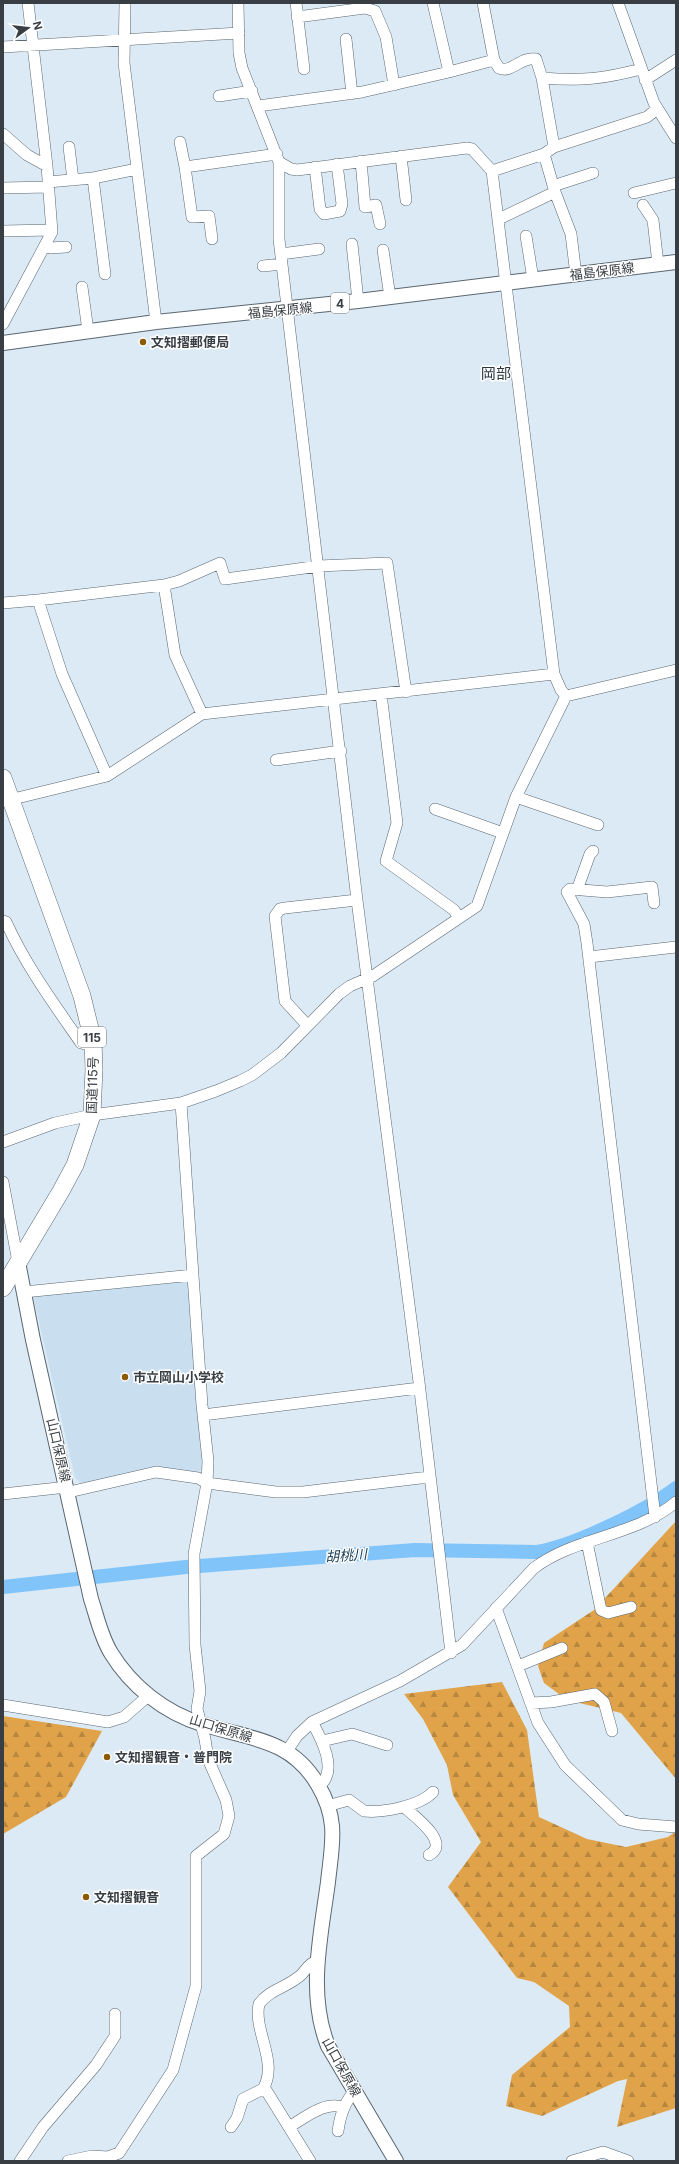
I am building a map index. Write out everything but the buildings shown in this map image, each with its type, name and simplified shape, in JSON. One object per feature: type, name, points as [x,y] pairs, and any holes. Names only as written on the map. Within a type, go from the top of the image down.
[{"type":"highway","name":"国道115号","points":[[3,778],[7,801],[82,996],[93,1046],[92,1115],[69,1177],[3,1288]]},
{"type":"main road","name":"福島保原線","points":[[3,343],[156,322],[358,301],[676,262]]},
{"type":"main road","name":"山口保原線","points":[[18,1262],[91,1599],[99,1626],[111,1652],[126,1674],[148,1696],[200,1724],[252,1737],[287,1751],[305,1766],[319,1786],[328,1806],[332,1823],[333,1848],[318,1961],[318,2003],[324,2036],[328,2046],[396,2161]]},
{"type":"street","points":[[3,324],[45,245],[51,230],[47,166],[28,3]]},
{"type":"street","points":[[125,3],[124,63],[156,322]]},
{"type":"street","points":[[238,3],[239,53],[242,68],[278,158],[279,239],[335,699],[357,900],[368,978],[451,1653]]},
{"type":"street","points":[[296,3],[304,69]]},
{"type":"street","points":[[433,3],[449,72]]},
{"type":"street","points":[[483,3],[494,60],[499,68],[504,70],[512,68],[527,59],[536,59],[542,78],[554,147]]},
{"type":"street","points":[[620,3],[641,69],[657,109],[676,138]]},
{"type":"street","points":[[297,17],[344,7],[365,8],[375,11],[386,37],[394,85]]},
{"type":"street","points":[[3,46],[124,38],[238,33]]},
{"type":"street","points":[[346,39],[352,94]]},
{"type":"street","points":[[258,106],[352,94],[494,60]]},
{"type":"street","points":[[645,80],[676,60]]},
{"type":"street","points":[[542,78],[591,80],[608,78],[641,69]]},
{"type":"street","points":[[219,96],[252,91]]},
{"type":"street","points":[[492,171],[544,154],[554,147],[647,117],[657,109]]},
{"type":"street","points":[[3,134],[26,155],[47,166]]},
{"type":"street","points":[[180,142],[192,217],[210,216],[212,239]]},
{"type":"street","points":[[69,147],[73,180]]},
{"type":"street","points":[[184,167],[278,158],[291,169],[467,148],[472,149],[492,171],[554,674],[561,690],[566,696]]},
{"type":"street","points":[[544,154],[554,189],[571,234],[576,275]]},
{"type":"street","points":[[401,156],[406,200]]},
{"type":"street","points":[[361,161],[365,207],[376,205],[380,224]]},
{"type":"street","points":[[315,167],[320,209],[324,214],[340,211],[342,204],[337,164]]},
{"type":"street","points":[[3,188],[48,185],[137,169]]},
{"type":"street","points":[[499,218],[554,189],[593,173]]},
{"type":"street","points":[[93,178],[105,274]]},
{"type":"street","points":[[634,192],[676,183]]},
{"type":"street","points":[[643,205],[653,220],[658,264]]},
{"type":"street","points":[[3,231],[51,230]]},
{"type":"street","points":[[526,236],[533,279]]},
{"type":"street","points":[[352,244],[358,301]]},
{"type":"street","points":[[45,245],[50,248],[66,247]]},
{"type":"street","points":[[263,266],[319,249]]},
{"type":"street","points":[[383,250],[390,297]]},
{"type":"street","points":[[82,288],[88,331]]},
{"type":"street","points":[[3,603],[164,585],[179,581],[220,563],[225,579],[319,566],[387,563],[406,692]]},
{"type":"street","points":[[164,585],[175,655],[202,714]]},
{"type":"street","points":[[38,600],[62,674],[107,776]]},
{"type":"street","points":[[566,696],[676,670]]},
{"type":"street","points":[[7,801],[107,776],[202,714],[554,674]]},
{"type":"street","points":[[381,694],[397,823],[386,861],[454,910],[459,918]]},
{"type":"street","points":[[3,1142],[55,1123],[92,1115],[180,1103],[216,1091],[252,1075],[288,1046],[339,994],[360,980],[368,978],[459,918],[479,903],[516,797],[566,696]]},
{"type":"street","points":[[276,760],[341,751]]},
{"type":"street","points":[[516,797],[598,825]]},
{"type":"street","points":[[435,809],[503,833]]},
{"type":"street","points":[[577,890],[590,854],[593,851]]},
{"type":"street","points":[[654,903],[652,887],[607,892],[570,889],[567,892],[584,924],[589,957],[655,1517]]},
{"type":"street","points":[[308,1025],[285,1001],[275,916],[280,910],[285,908],[357,900]]},
{"type":"street","points":[[3,921],[6,922],[20,951],[46,992],[81,1043],[93,1046]]},
{"type":"street","points":[[589,957],[676,947]]},
{"type":"street","points":[[68,2161],[92,2156],[108,2157],[119,2154],[169,2078],[176,2061],[197,1976],[196,1856],[224,1834],[229,1820],[226,1800],[208,1759],[205,1739],[197,1710],[200,1691],[195,1645],[193,1570],[208,1461],[203,1415],[180,1103]]},
{"type":"street","points":[[3,1182],[18,1262]]},
{"type":"street","points":[[24,1292],[193,1275]]},
{"type":"street","points":[[203,1415],[419,1388]]},
{"type":"street","points":[[3,1494],[68,1489],[156,1472],[198,1478],[206,1483],[276,1492],[303,1492],[429,1477]]},
{"type":"street","points":[[287,1751],[297,1736],[312,1722],[362,1700],[451,1653],[466,1642],[496,1608],[538,1565],[549,1558],[587,1542],[625,1531],[655,1517],[676,1502]]},
{"type":"street","points":[[587,1542],[601,1610],[608,1613],[631,1607]]},
{"type":"street","points":[[496,1608],[538,1723],[565,1765],[622,1820],[638,1824],[676,1827]]},
{"type":"street","points":[[518,1666],[562,1648]]},
{"type":"street","points":[[531,1703],[550,1702],[595,1694],[604,1702],[612,1730]]},
{"type":"street","points":[[3,1705],[108,1722],[124,1717],[148,1696]]},
{"type":"street","points":[[312,1722],[322,1741],[326,1756],[327,1771],[323,1782],[319,1786]]},
{"type":"street","points":[[322,1741],[352,1734],[387,1745]]},
{"type":"street","points":[[328,1806],[349,1800],[364,1811],[404,1807],[428,1798],[433,1792]]},
{"type":"street","points":[[404,1807],[433,1834],[436,1847],[434,1852],[430,1855]]},
{"type":"street","points":[[231,2127],[237,2118],[243,2099],[264,2087],[268,2078],[268,2063],[259,2014],[259,2004],[267,1995],[300,1976],[308,1966],[318,1961]]},
{"type":"street","points":[[20,2161],[43,2127],[96,2065],[115,2036],[115,2014]]},
{"type":"street","points":[[264,2087],[310,2161]]},
{"type":"street","points":[[338,2131],[344,2108],[355,2091]]},
{"type":"street","points":[[289,2128],[322,2108],[340,2106],[344,2108]]},
{"type":"street","points":[[572,2161],[603,2152],[628,2161]]},
{"type":"shaded area","name":"市立岡山小学校","points":[[186,1280],[190,1283],[204,1459],[203,1470],[195,1473],[80,1483],[75,1477],[33,1296]]},
{"type":"green space","points":[[676,1521],[676,1779],[621,1713],[567,1700],[544,1683],[538,1666],[544,1643],[594,1610]]},
{"type":"green space","points":[[502,1682],[527,1730],[539,1817],[587,1839],[626,1847],[668,1837],[676,1831],[676,2108],[617,2127],[627,2079],[618,2081],[542,2116],[506,2106],[512,2075],[570,2027],[569,2006],[534,1982],[517,1978],[448,1887],[481,1842],[453,1795],[447,1765],[423,1719],[404,1694]]},
{"type":"green space","points":[[3,1716],[102,1731],[66,1797],[3,1834]]},
{"type":"waterway","name":"胡桃川","points":[[3,1587],[186,1567],[415,1550],[537,1552],[570,1543],[609,1526],[646,1507],[676,1488]]},
{"type":"place","name":"文知摺郵便局","points":[[143,342]]},
{"type":"place","name":"市立岡山小学校","points":[[125,1377]]},
{"type":"place","name":"文知摺観音・普門院","points":[[107,1757]]},
{"type":"place","name":"文知摺観音","points":[[86,1897]]},
{"type":"district","name":"岡部","points":[[496,373]]}]
